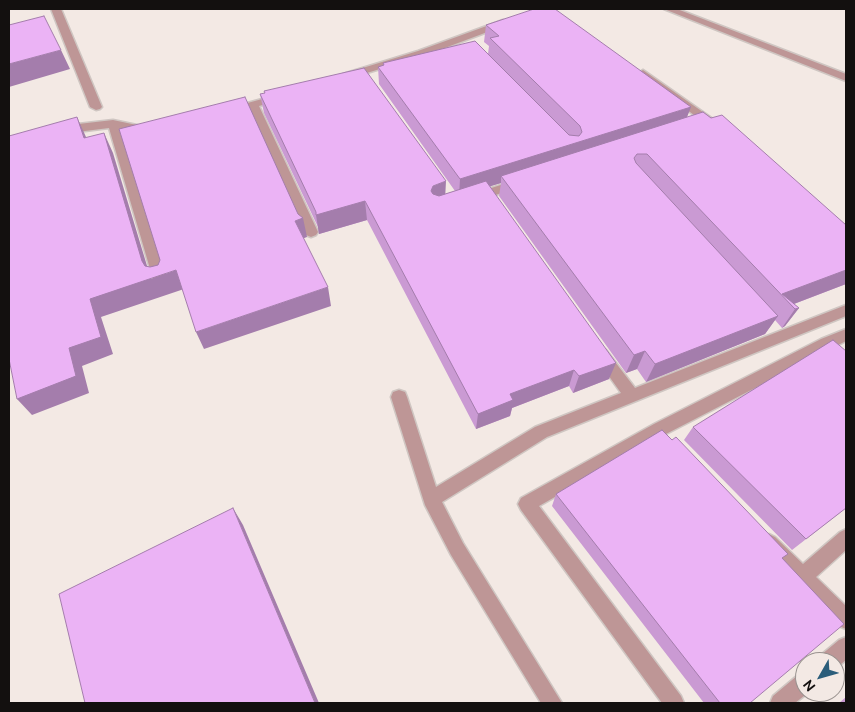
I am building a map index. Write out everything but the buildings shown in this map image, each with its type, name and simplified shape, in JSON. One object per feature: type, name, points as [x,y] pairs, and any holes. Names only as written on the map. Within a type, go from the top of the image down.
[{"type":"street","points":[[56,9],[96,107]]},
{"type":"street","points":[[669,9],[846,78]]},
{"type":"street","points":[[334,80],[364,75],[466,41],[516,19]]},
{"type":"street","points":[[636,69],[711,122],[726,135]]},
{"type":"street","points":[[214,115],[289,94]]},
{"type":"street","points":[[252,105],[311,232]]},
{"type":"street","points":[[692,128],[711,122]]},
{"type":"street","points":[[50,133],[67,128],[113,124],[147,131],[157,129]]},
{"type":"street","points":[[113,124],[160,278]]},
{"type":"street","points":[[464,201],[490,197],[534,178]]},
{"type":"street","points":[[430,499],[540,432],[631,396],[774,332],[846,310]]},
{"type":"street","points":[[674,703],[527,504],[660,429],[826,343],[846,335]]},
{"type":"street","points":[[591,339],[631,396]]},
{"type":"street","points":[[826,343],[840,355]]},
{"type":"street","points":[[399,397],[430,499],[456,549],[552,703]]},
{"type":"street","points":[[660,429],[674,443]]},
{"type":"street","points":[[754,528],[846,619]]},
{"type":"street","points":[[802,577],[846,538]]},
{"type":"street","points":[[780,703],[795,690]]}]
